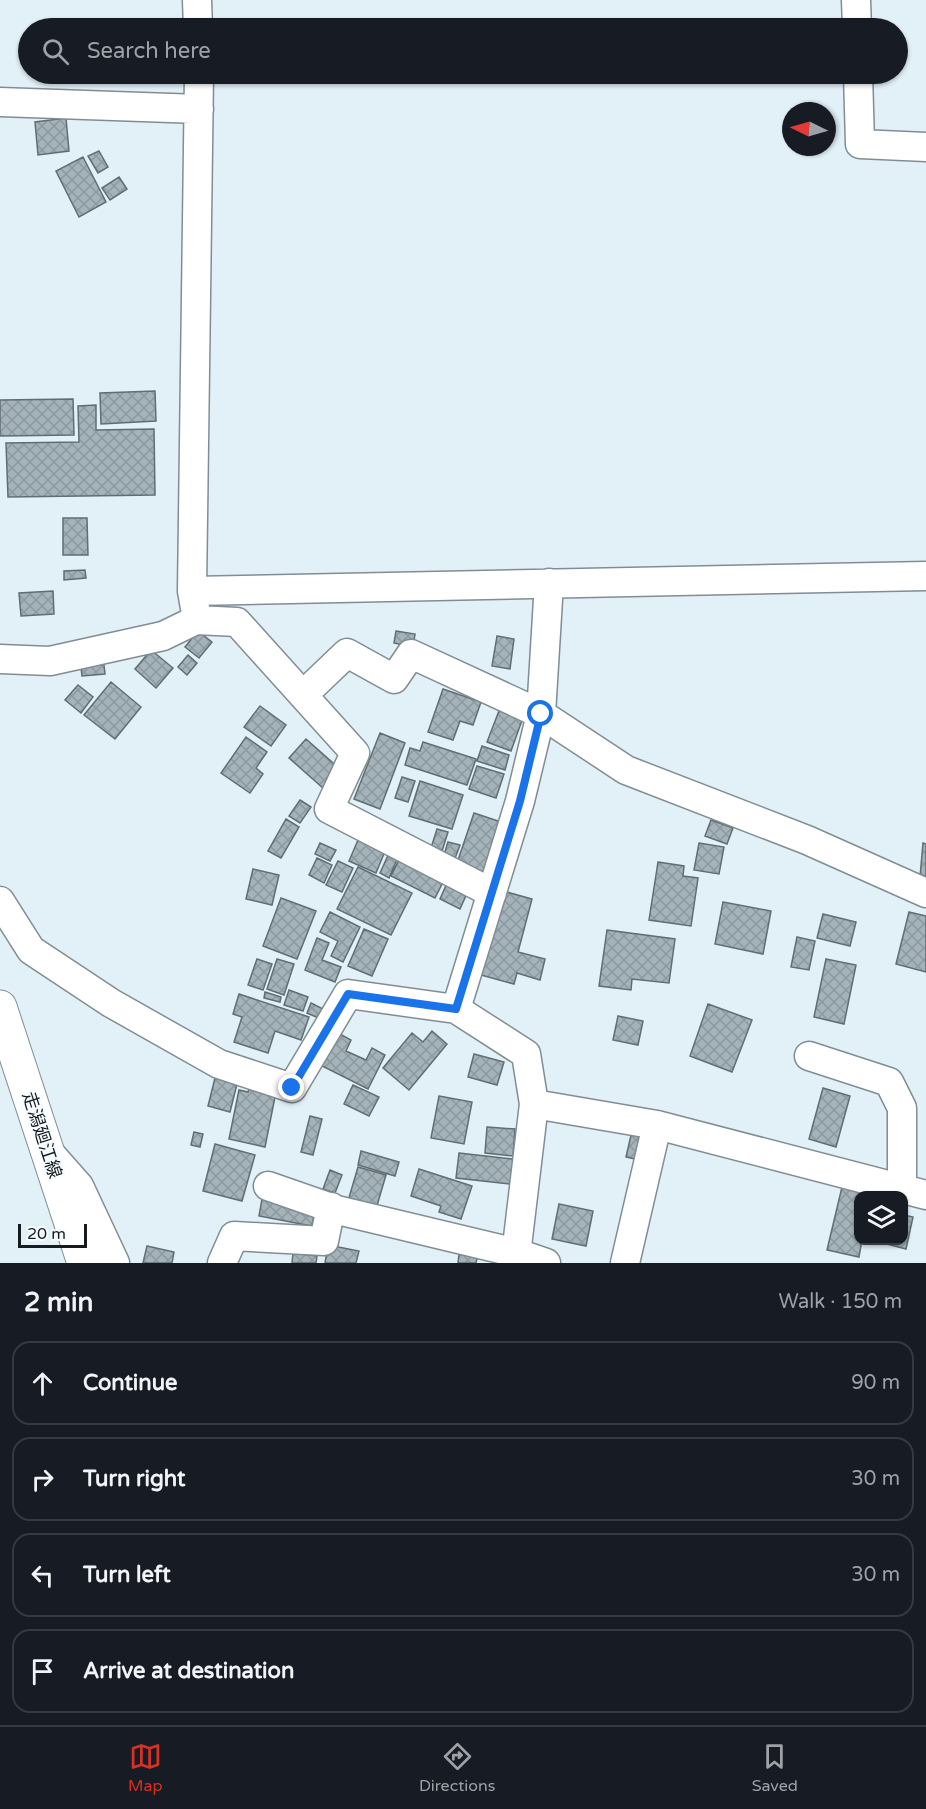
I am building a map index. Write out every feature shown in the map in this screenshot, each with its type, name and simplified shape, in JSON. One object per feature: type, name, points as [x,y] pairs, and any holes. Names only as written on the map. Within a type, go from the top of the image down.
[{"type":"main road","name":"走潟廻江線","points":[[0,1007],[84,1263]]},
{"type":"street","points":[[197,0],[198,18]]},
{"type":"street","points":[[856,0],[857,18]]},
{"type":"street","points":[[196,620],[192,591],[199,84]]},
{"type":"street","points":[[858,84],[860,144],[926,147]]},
{"type":"street","points":[[0,102],[199,109]]},
{"type":"street","points":[[192,591],[926,576]]},
{"type":"street","points":[[456,1009],[520,801],[541,714],[549,583]]},
{"type":"street","points":[[0,659],[50,661],[163,636],[196,620],[237,622],[355,753],[329,809],[492,893]]},
{"type":"street","points":[[303,695],[347,653],[394,679],[411,654],[541,714],[626,770],[807,840],[926,893]]},
{"type":"street","points":[[0,901],[31,950],[111,1003],[219,1064],[292,1088],[348,994],[456,1009],[526,1054],[534,1104],[516,1258]]},
{"type":"street","points":[[534,1104],[657,1125],[914,1191],[902,1108],[888,1082],[809,1056]]},
{"type":"street","points":[[625,1263],[657,1125]]},
{"type":"street","points":[[47,1149],[79,1186],[115,1263]]},
{"type":"street","points":[[268,1186],[331,1207],[516,1258],[546,1263]]},
{"type":"street","points":[[222,1263],[234,1236],[324,1241],[331,1207]]},
{"type":"building","points":[[66,118],[69,151],[38,155],[35,122]]},
{"type":"building","points":[[99,151],[108,167],[98,173],[88,156]]},
{"type":"building","points":[[83,157],[106,202],[79,217],[56,171]]},
{"type":"building","points":[[119,177],[127,189],[110,200],[102,188]]},
{"type":"building","points":[[155,391],[156,421],[101,424],[100,393]]},
{"type":"building","points":[[73,399],[74,435],[0,436],[0,400]]},
{"type":"building","points":[[96,405],[96,430],[154,429],[155,495],[8,497],[6,443],[79,442],[78,406]]},
{"type":"building","points":[[63,518],[87,518],[88,555],[63,555]]},
{"type":"building","points":[[85,570],[86,578],[64,580],[64,571]]},
{"type":"building","points":[[53,591],[54,614],[21,616],[19,593]]},
{"type":"building","points":[[198,631],[212,642],[199,658],[185,647]]},
{"type":"building","points":[[396,631],[415,634],[413,647],[394,643]]},
{"type":"building","points":[[497,636],[514,639],[510,669],[492,666]]},
{"type":"building","points":[[151,650],[173,668],[156,688],[135,669]]},
{"type":"building","points":[[188,655],[197,663],[187,675],[178,667]]},
{"type":"building","points":[[103,656],[105,674],[82,676],[80,659]]},
{"type":"building","points":[[111,682],[141,707],[115,739],[84,715]]},
{"type":"building","points":[[78,685],[93,697],[81,713],[65,700]]},
{"type":"building","points":[[443,689],[481,702],[473,725],[460,721],[453,740],[428,732]]},
{"type":"building","points":[[502,703],[525,712],[511,751],[487,742]]},
{"type":"building","points":[[260,706],[286,725],[271,746],[244,727]]},
{"type":"building","points":[[380,733],[405,743],[380,809],[354,799]]},
{"type":"building","points":[[246,737],[267,752],[256,768],[263,774],[250,793],[221,773]]},
{"type":"building","points":[[306,739],[341,770],[324,789],[289,758]]},
{"type":"building","points":[[423,742],[476,759],[467,785],[405,765],[410,748],[420,751]]},
{"type":"building","points":[[482,746],[509,755],[505,770],[477,761]]},
{"type":"building","points":[[477,766],[504,774],[496,798],[469,789]]},
{"type":"building","points":[[402,777],[415,781],[408,802],[395,798]]},
{"type":"building","points":[[420,781],[463,795],[452,829],[409,816]]},
{"type":"building","points":[[300,800],[311,807],[300,823],[289,816]]},
{"type":"building","points":[[474,813],[501,822],[484,873],[457,863]]},
{"type":"building","points":[[286,819],[299,827],[281,858],[268,851]]},
{"type":"building","points":[[711,820],[733,828],[727,844],[705,836]]},
{"type":"building","points":[[437,829],[448,832],[442,851],[431,848]]},
{"type":"building","points":[[361,833],[388,844],[376,873],[349,861]]},
{"type":"building","points":[[448,842],[460,845],[454,861],[443,858]]},
{"type":"building","points":[[320,843],[336,850],[330,861],[315,854]]},
{"type":"building","points":[[699,843],[724,847],[719,874],[694,870]]},
{"type":"building","points":[[923,843],[926,844],[926,878],[920,877]]},
{"type":"building","points":[[390,851],[399,855],[389,878],[380,873]]},
{"type":"building","points":[[317,858],[332,865],[324,883],[309,875]]},
{"type":"building","points":[[400,858],[444,880],[435,898],[391,876]]},
{"type":"building","points":[[338,861],[353,868],[342,892],[326,885]]},
{"type":"building","points":[[658,862],[684,866],[683,876],[698,878],[691,926],[649,920]]},
{"type":"building","points":[[358,867],[412,893],[391,935],[337,909]]},
{"type":"building","points":[[253,869],[279,875],[272,905],[246,899]]},
{"type":"building","points":[[448,881],[468,891],[460,909],[440,899]]},
{"type":"building","points":[[503,891],[532,899],[518,952],[545,959],[540,980],[517,973],[514,984],[481,975]]},
{"type":"building","points":[[281,898],[316,911],[297,959],[263,946]]},
{"type":"building","points":[[723,902],[771,911],[763,954],[715,944]]},
{"type":"building","points":[[330,912],[360,927],[343,962],[331,956],[338,941],[320,932]]},
{"type":"building","points":[[909,912],[926,916],[926,972],[896,964]]},
{"type":"building","points":[[823,914],[856,922],[850,946],[817,938]]},
{"type":"building","points":[[364,929],[388,939],[372,976],[348,966]]},
{"type":"building","points":[[607,930],[675,939],[669,983],[632,979],[631,990],[599,986]]},
{"type":"building","points":[[797,937],[815,941],[809,970],[791,967]]},
{"type":"building","points":[[317,938],[329,943],[322,960],[341,967],[335,982],[305,970]]},
{"type":"building","points":[[257,959],[272,964],[263,990],[248,985]]},
{"type":"building","points":[[277,959],[294,964],[284,995],[267,989]]},
{"type":"building","points":[[826,959],[856,965],[844,1024],[814,1017]]},
{"type":"building","points":[[289,990],[308,997],[303,1011],[284,1005]]},
{"type":"building","points":[[265,992],[281,997],[280,1002],[264,998]]},
{"type":"building","points":[[239,994],[309,1017],[301,1040],[275,1031],[268,1053],[234,1042],[242,1017],[233,1014]]},
{"type":"building","points":[[311,1003],[325,1010],[321,1019],[307,1013]]},
{"type":"building","points":[[708,1004],[752,1020],[732,1072],[690,1056]]},
{"type":"building","points":[[618,1016],[643,1021],[638,1045],[613,1040]]},
{"type":"building","points":[[432,1031],[447,1044],[409,1090],[383,1068],[412,1033],[423,1042]]},
{"type":"building","points":[[338,1033],[351,1040],[346,1051],[366,1060],[372,1048],[385,1055],[368,1089],[322,1066]]},
{"type":"building","points":[[474,1054],[504,1062],[497,1085],[468,1077]]},
{"type":"building","points":[[215,1078],[237,1084],[230,1112],[208,1106]]},
{"type":"building","points":[[353,1085],[379,1097],[369,1116],[344,1104]]},
{"type":"building","points":[[250,1086],[276,1092],[265,1147],[229,1139],[239,1090],[248,1092]]},
{"type":"building","points":[[823,1088],[850,1096],[836,1147],[809,1139]]},
{"type":"building","points":[[439,1096],[472,1102],[464,1144],[431,1138]]},
{"type":"building","points":[[310,1116],[322,1119],[313,1155],[301,1152]]},
{"type":"building","points":[[487,1127],[515,1129],[513,1156],[485,1153]]},
{"type":"building","points":[[632,1131],[642,1133],[635,1159],[626,1157]]},
{"type":"building","points":[[194,1132],[203,1134],[200,1147],[191,1145]]},
{"type":"building","points":[[215,1144],[255,1155],[242,1201],[203,1191]]},
{"type":"building","points":[[361,1151],[399,1162],[395,1176],[358,1165]]},
{"type":"building","points":[[459,1153],[513,1159],[511,1184],[456,1178]]},
{"type":"building","points":[[358,1167],[386,1175],[376,1209],[348,1201]]},
{"type":"building","points":[[419,1169],[472,1186],[461,1219],[439,1212],[441,1206],[411,1196]]},
{"type":"building","points":[[330,1170],[342,1175],[335,1193],[323,1189]]},
{"type":"building","points":[[842,1187],[856,1191],[854,1245],[861,1245],[859,1257],[827,1250]]},
{"type":"building","points":[[262,1199],[315,1208],[312,1226],[259,1216]]},
{"type":"building","points":[[559,1204],[593,1211],[586,1246],[552,1239]]},
{"type":"building","points":[[908,1216],[913,1217],[908,1240]]},
{"type":"building","points":[[328,1245],[359,1251],[356,1263],[325,1263]]},
{"type":"building","points":[[891,1245],[907,1245],[906,1249]]},
{"type":"building","points":[[147,1246],[174,1252],[172,1263],[143,1263]]},
{"type":"building","points":[[460,1246],[479,1249],[476,1263],[458,1263]]},
{"type":"building","points":[[293,1253],[317,1256],[316,1263],[292,1263]]},
{"type":"route","points":[[292,1088],[348,994],[456,1009],[520,801],[541,714]]}]
